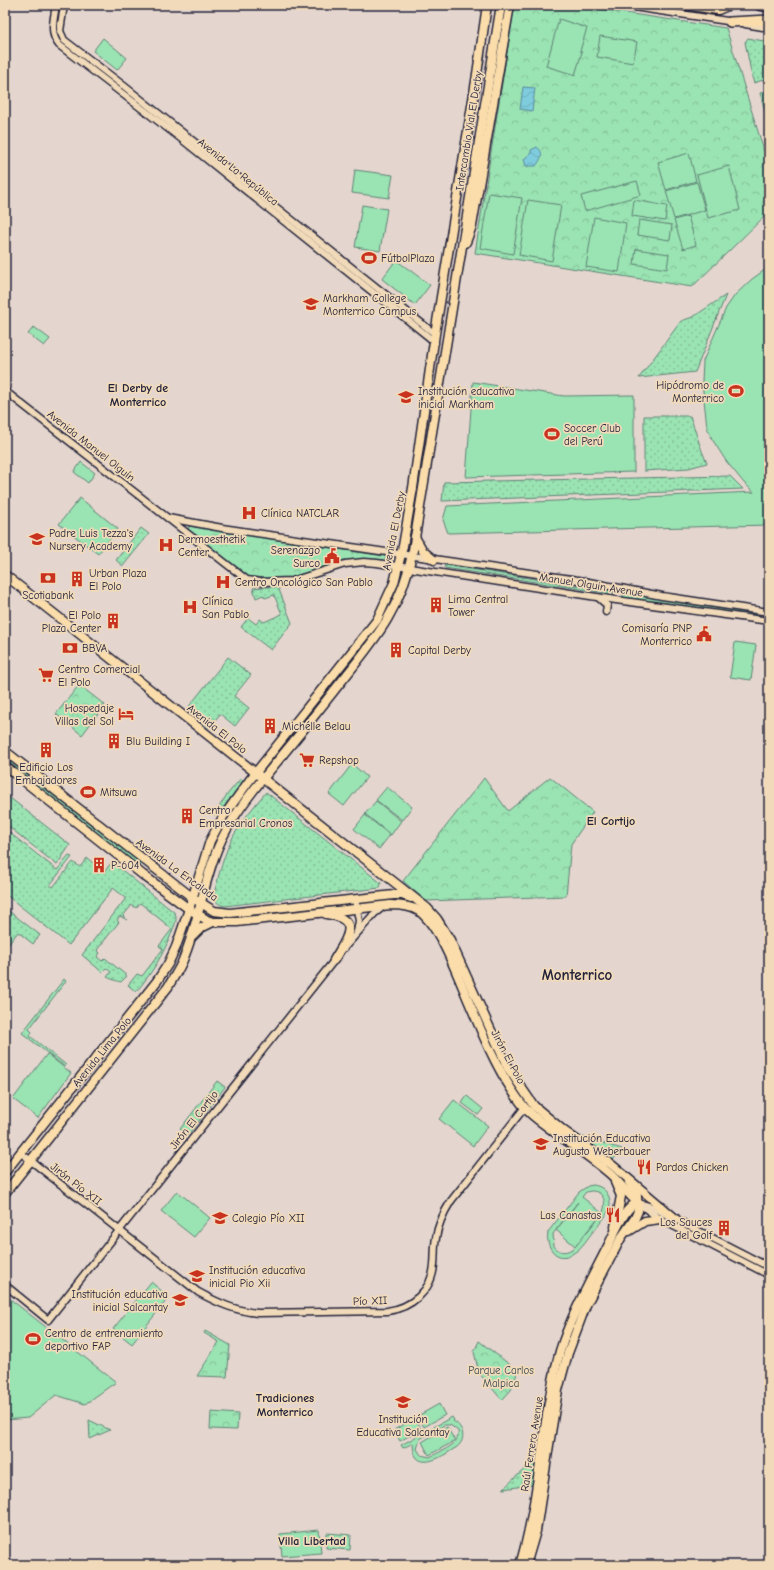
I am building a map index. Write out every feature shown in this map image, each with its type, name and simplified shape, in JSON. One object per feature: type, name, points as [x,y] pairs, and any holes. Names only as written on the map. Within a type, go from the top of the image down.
[{"type":"highway","points":[[759,5],[769,7]]},
{"type":"highway","points":[[730,22],[769,20]]},
{"type":"main road","points":[[456,204],[487,5]]},
{"type":"main road","points":[[456,204],[466,177],[492,5]]},
{"type":"main road","name":"Intercambio Vial El Derby","points":[[459,260],[501,5]]},
{"type":"main road","points":[[459,260],[472,226],[510,5]]},
{"type":"main road","points":[[685,5],[718,10],[730,5]]},
{"type":"main road","name":"Avenida El Derby","points":[[198,915],[208,876],[219,844],[235,815],[380,632],[398,600],[410,567],[415,536],[417,489],[436,334],[456,204]]},
{"type":"main road","name":"Avenida El Derby","points":[[193,898],[206,853],[216,828],[230,805],[376,620],[390,594],[400,565],[417,489],[459,260]]},
{"type":"main road","points":[[415,536],[423,551],[434,560]]},
{"type":"main road","name":"Avenida El Polo","points":[[5,575],[416,900]]},
{"type":"main road","name":"Avenida La Encalada","points":[[5,751],[150,866],[201,904],[216,912],[230,913],[391,895],[402,895],[416,900]]},
{"type":"main road","points":[[266,760],[265,764],[267,767],[270,768],[274,766]]},
{"type":"main road","points":[[5,766],[143,875],[189,909],[213,922],[238,922],[390,905]]},
{"type":"main road","points":[[143,875],[150,866]]},
{"type":"main road","points":[[374,906],[371,904],[372,900],[391,895]]},
{"type":"main road","name":"Avenida Lima Polo","points":[[5,1172],[160,976],[174,951],[193,898]]},
{"type":"main road","name":"Jirón El Polo","points":[[416,900],[427,908],[437,919],[450,940],[498,1049],[508,1068],[528,1099],[548,1118],[624,1175]]},
{"type":"main road","name":"Jirón El Polo","points":[[390,905],[409,907],[418,911],[431,924],[455,967],[472,1010],[506,1078],[525,1107],[537,1120],[614,1178],[638,1203]]},
{"type":"main road","points":[[318,913],[338,917],[346,922],[349,928],[349,933],[334,960]]},
{"type":"main road","name":"Avenida Lima Polo","points":[[5,1192],[168,987],[180,967],[198,915]]},
{"type":"main road","points":[[190,939],[201,928],[213,922]]},
{"type":"main road","points":[[87,1069],[96,1076]]},
{"type":"main road","points":[[593,1161],[614,1181],[619,1189],[621,1200],[617,1237]]},
{"type":"main road","points":[[624,1175],[636,1192],[638,1203]]},
{"type":"main road","points":[[624,1175],[676,1219]]},
{"type":"main road","name":"Raúl Ferrero Avenue","points":[[526,1565],[536,1531],[557,1398],[568,1353],[586,1304],[617,1237],[628,1209],[632,1205],[638,1203]]},
{"type":"main road","points":[[617,1237],[645,1221],[660,1220]]},
{"type":"main road","name":"Raúl Ferrero Avenue","points":[[520,1565],[530,1532],[552,1388],[561,1350],[580,1300],[617,1237]]},
{"type":"street","name":"Avenida La República","points":[[56,5],[53,36],[59,45],[179,137],[435,343]]},
{"type":"street","name":"Avenida La República","points":[[64,5],[60,31],[64,40],[436,334]]},
{"type":"street","points":[[620,5],[769,28]]},
{"type":"street","name":"Avenida Manuel Olguín","points":[[5,391],[241,577],[247,580],[255,582],[292,581],[353,562],[410,567]]},
{"type":"street","name":"Avenida Manuel Olguín","points":[[164,516],[193,523],[434,560],[578,580],[662,596],[766,611]]},
{"type":"street","points":[[189,536],[186,527],[193,523]]},
{"type":"street","points":[[386,564],[388,553]]},
{"type":"street","name":"Manuel Olguin Avenue","points":[[410,567],[766,621]]},
{"type":"street","points":[[596,596],[607,605],[606,612]]},
{"type":"street","points":[[766,611],[766,621]]},
{"type":"street","points":[[355,899],[359,920],[357,933]]},
{"type":"street","name":"Jirón El Cortijo","points":[[5,1285],[48,1320],[334,960],[377,911],[390,905]]},
{"type":"street","name":"Pío XII","points":[[120,1231],[198,1292],[217,1303],[239,1310],[258,1313],[340,1312],[387,1311],[403,1308],[420,1296],[429,1284],[434,1265],[433,1253],[436,1236],[443,1215],[451,1201],[525,1107]]},
{"type":"street","name":"Jirón Pío XII","points":[[21,1153],[120,1231]]},
{"type":"street","points":[[638,1203],[645,1204],[676,1219],[769,1267]]},
{"type":"street","points":[[638,1203],[660,1220],[769,1274]]},
{"type":"green space","points":[[518,5],[571,5],[726,28],[769,167],[769,212],[692,287],[475,253],[514,8]]},
{"type":"green space","points":[[559,19],[587,28],[575,75],[546,66]]},
{"type":"green space","points":[[600,36],[637,42],[633,63],[597,57]]},
{"type":"green space","points":[[103,38],[127,58],[117,70],[93,51]]},
{"type":"green space","points":[[748,38],[769,42],[769,78],[754,83],[745,42]]},
{"type":"green space","points":[[769,90],[769,126],[760,93]]},
{"type":"green space","points":[[689,153],[696,181],[666,190],[658,162]]},
{"type":"green space","points":[[729,166],[740,210],[708,218],[697,175]]},
{"type":"green space","points":[[355,170],[393,175],[389,198],[352,193]]},
{"type":"green space","points":[[637,181],[641,195],[585,211],[581,196]]},
{"type":"green space","points":[[697,182],[705,210],[674,219],[666,191]]},
{"type":"green space","points":[[489,193],[522,198],[513,254],[480,248]]},
{"type":"green space","points":[[528,200],[561,205],[552,261],[519,255]]},
{"type":"green space","points":[[634,200],[667,206],[665,221],[632,216]]},
{"type":"green space","points":[[362,205],[387,209],[380,251],[355,247]]},
{"type":"green space","points":[[688,216],[696,245],[683,249],[674,220]]},
{"type":"green space","points":[[594,217],[626,223],[619,272],[586,267]]},
{"type":"green space","points":[[639,220],[672,225],[670,240],[637,235]]},
{"type":"green space","points":[[636,249],[669,254],[667,269],[634,264]]},
{"type":"green space","points":[[396,260],[430,285],[415,305],[382,279]]},
{"type":"green space","name":"Hipódromo de Monterrico","points":[[769,267],[769,525],[448,533],[443,520],[447,506],[754,492],[744,483],[726,461],[712,439],[707,427],[702,382],[703,361],[726,308],[735,295],[752,279]]},
{"type":"green space","points":[[726,295],[695,372],[639,378],[681,321],[693,317]]},
{"type":"green space","points":[[34,327],[50,339],[44,346],[28,334]]},
{"type":"green space","name":"Soccer Club del Perú","points":[[473,382],[564,396],[634,395],[634,472],[466,477]]},
{"type":"green space","points":[[644,416],[690,416],[707,463],[689,468],[644,471]]},
{"type":"green space","points":[[81,462],[95,473],[88,483],[74,472]]},
{"type":"green space","points":[[730,476],[743,489],[442,501],[444,482]]},
{"type":"green space","points":[[80,498],[118,529],[98,554],[59,524]]},
{"type":"green space","points":[[189,526],[386,557],[385,561],[370,559],[349,560],[291,578],[251,578],[247,577],[188,530]]},
{"type":"green space","points":[[141,528],[149,534],[123,566],[116,560]]},
{"type":"green space","points":[[444,565],[613,591],[613,594],[445,568]]},
{"type":"green space","points":[[278,587],[292,623],[271,650],[241,627],[248,618],[256,624],[260,619],[264,622],[282,614],[274,595],[265,598],[263,595],[256,598],[253,588]]},
{"type":"green space","points":[[623,592],[760,612],[760,617],[623,597]]},
{"type":"green space","points":[[735,642],[756,645],[751,680],[730,677]]},
{"type":"green space","points":[[228,657],[251,675],[234,696],[249,708],[235,726],[220,714],[209,728],[187,709]]},
{"type":"green space","points":[[79,685],[105,705],[82,735],[56,714]]},
{"type":"green space","points":[[5,756],[141,863],[140,866],[138,868],[5,763]]},
{"type":"green space","points":[[352,764],[367,777],[344,806],[329,794]]},
{"type":"green space","points":[[550,777],[593,812],[571,844],[566,896],[426,901],[403,881],[484,778],[508,811]]},
{"type":"green space","points":[[241,778],[244,781],[221,813],[214,815],[226,796]]},
{"type":"green space","points":[[387,787],[412,807],[402,820],[376,800]]},
{"type":"green space","points":[[266,792],[381,883],[380,888],[225,906],[218,904],[214,894],[227,849],[241,823]]},
{"type":"green space","points":[[5,794],[70,845],[57,865],[9,827],[6,830],[57,870],[69,856],[72,857],[50,885],[53,887],[73,862],[80,867],[87,858],[104,872],[112,862],[175,913],[175,923],[169,940],[152,971],[136,992],[128,985],[137,974],[142,976],[163,949],[159,946],[172,929],[140,903],[136,908],[132,905],[123,916],[127,920],[120,916],[117,920],[119,922],[97,950],[100,953],[97,957],[102,961],[105,958],[127,976],[121,982],[107,977],[111,972],[106,968],[102,972],[82,955],[126,898],[113,888],[69,945],[5,894]]},
{"type":"green space","points":[[376,801],[401,821],[391,835],[365,814]]},
{"type":"green space","points":[[365,815],[390,835],[379,849],[354,829]]},
{"type":"green space","points":[[5,908],[40,935],[33,944],[18,932],[5,949]]},
{"type":"green space","points":[[64,979],[66,981],[29,1029],[32,1032],[30,1036],[66,1065],[65,1067],[22,1033]]},
{"type":"green space","points":[[47,1054],[71,1073],[38,1118],[13,1099]]},
{"type":"green space","points":[[217,1081],[225,1087],[188,1135],[180,1129]]},
{"type":"green space","points":[[467,1096],[483,1109],[478,1115],[462,1103]]},
{"type":"green space","points":[[454,1100],[488,1126],[473,1146],[439,1119]]},
{"type":"green space","points":[[583,1137],[622,1149],[613,1160]]},
{"type":"green space","points":[[588,1186],[598,1186],[608,1195],[610,1206],[606,1216],[578,1250],[567,1256],[557,1255],[550,1248],[548,1243],[548,1232],[579,1192]],"holes":[[[595,1191],[603,1197],[603,1212],[575,1247],[564,1252],[556,1249],[554,1246],[553,1234],[556,1230],[575,1246],[602,1213],[582,1197],[586,1192]]]},
{"type":"green space","points":[[177,1191],[210,1218],[194,1237],[161,1211]]},
{"type":"green space","points":[[151,1282],[169,1297],[132,1344],[113,1329]]},
{"type":"green space","name":"Centro de entrenamiento deportivo FAP","points":[[5,1295],[116,1382],[85,1404],[56,1395],[28,1418],[5,1420]]},
{"type":"green space","points":[[205,1331],[230,1345],[227,1377],[197,1376],[219,1342],[204,1333]]},
{"type":"green space","name":"Parque Carlos Malpica","points":[[479,1341],[518,1371],[511,1390],[502,1400],[479,1373],[474,1352]]},
{"type":"green space","points":[[439,1404],[445,1415],[424,1427],[418,1416]]},
{"type":"green space","points":[[211,1412],[238,1414],[237,1430],[210,1429]]},
{"type":"green space","points":[[452,1417],[454,1420],[453,1421],[461,1429],[463,1437],[457,1447],[438,1458],[427,1461],[422,1461],[416,1456],[413,1443],[403,1448],[401,1445]],"holes":[[[444,1425],[450,1425],[458,1431],[458,1436],[453,1444],[430,1457],[421,1455],[417,1449],[420,1439]]]},
{"type":"green space","points":[[415,1418],[421,1429],[400,1441],[394,1430]]},
{"type":"green space","points":[[89,1420],[110,1430],[90,1439]]},
{"type":"green space","points":[[447,1427],[455,1441],[429,1455],[422,1442]]},
{"type":"green space","points":[[532,1462],[536,1462],[532,1485],[503,1489]]},
{"type":"green space","points":[[319,1530],[321,1553],[282,1556],[280,1534]]},
{"type":"green space","points":[[327,1533],[351,1535],[350,1550],[326,1548]]},
{"type":"water","points":[[523,87],[535,88],[532,111],[520,109]]},
{"type":"water","points":[[537,147],[542,154],[539,161],[536,166],[526,166],[524,159],[531,153],[531,150]]},
{"type":"place","name":"FútbolPlaza","points":[[369,258]]},
{"type":"place","name":"Markham College Monterrico Campus","points":[[311,304]]},
{"type":"place","name":"Hipódromo de Monterrico","points":[[736,391]]},
{"type":"place","name":"Institución educativa inicial Markham","points":[[406,397]]},
{"type":"place","name":"Soccer Club del Perú","points":[[552,434]]},
{"type":"place","name":"Clínica NATCLAR","points":[[249,513]]},
{"type":"place","name":"Padre Luis Tezza's Nursery Academy","points":[[37,539]]},
{"type":"place","name":"Dermoesthetik Center","points":[[166,545]]},
{"type":"place","name":"Serenazgo Surco","points":[[332,556]]},
{"type":"place","name":"Scotiabank","points":[[48,578]]},
{"type":"place","name":"Urban Plaza El Polo","points":[[77,579]]},
{"type":"place","name":"Centro Oncológico San Pablo","points":[[223,582]]},
{"type":"place","name":"Lima Central Tower","points":[[436,605]]},
{"type":"place","name":"Clínica San Pablo","points":[[190,607]]},
{"type":"place","name":"El Polo Plaza Center","points":[[113,621]]},
{"type":"place","name":"Comisaría PNP Monterrico","points":[[704,634]]},
{"type":"place","name":"BBVA","points":[[70,648]]},
{"type":"place","name":"Capital Derby","points":[[396,650]]},
{"type":"place","name":"Centro Comercial El Polo","points":[[46,675]]},
{"type":"place","name":"Hospedaje Villas del Sol","points":[[126,714]]},
{"type":"place","name":"Michélle Belau","points":[[270,726]]},
{"type":"place","name":"Blu Building I","points":[[114,741]]},
{"type":"place","name":"Edificio Los Embajadores","points":[[46,750]]},
{"type":"place","name":"Repshop","points":[[307,760]]},
{"type":"place","name":"Mitsuwa","points":[[88,792]]},
{"type":"place","name":"Centro Empresarial Cronos","points":[[187,816]]},
{"type":"place","name":"P-604","points":[[99,865]]},
{"type":"place","name":"Institución Educativa Augusto Weberbauer","points":[[541,1144]]},
{"type":"place","name":"Pardos Chicken","points":[[644,1167]]},
{"type":"place","name":"Las Canastas","points":[[613,1215]]},
{"type":"place","name":"Colegio Pío XII","points":[[220,1218]]},
{"type":"place","name":"Los Sauces del Golf","points":[[724,1228]]},
{"type":"place","name":"Institución educativa inicial Pio Xii","points":[[197,1276]]},
{"type":"place","name":"Institución educativa inicial Salcantay","points":[[180,1300]]},
{"type":"place","name":"Centro de entrenamiento deportivo FAP","points":[[33,1339]]},
{"type":"place","name":"Institución Educativa Salcantay","points":[[403,1402]]},
{"type":"district","name":"El Derby de Monterrico","points":[[138,395]]},
{"type":"district","name":"El Cortijo","points":[[611,821]]},
{"type":"district","name":"Monterrico","points":[[577,975]]},
{"type":"district","name":"Tradiciones Monterrico","points":[[285,1405]]},
{"type":"district","name":"Villa Libertad","points":[[312,1541]]}]
